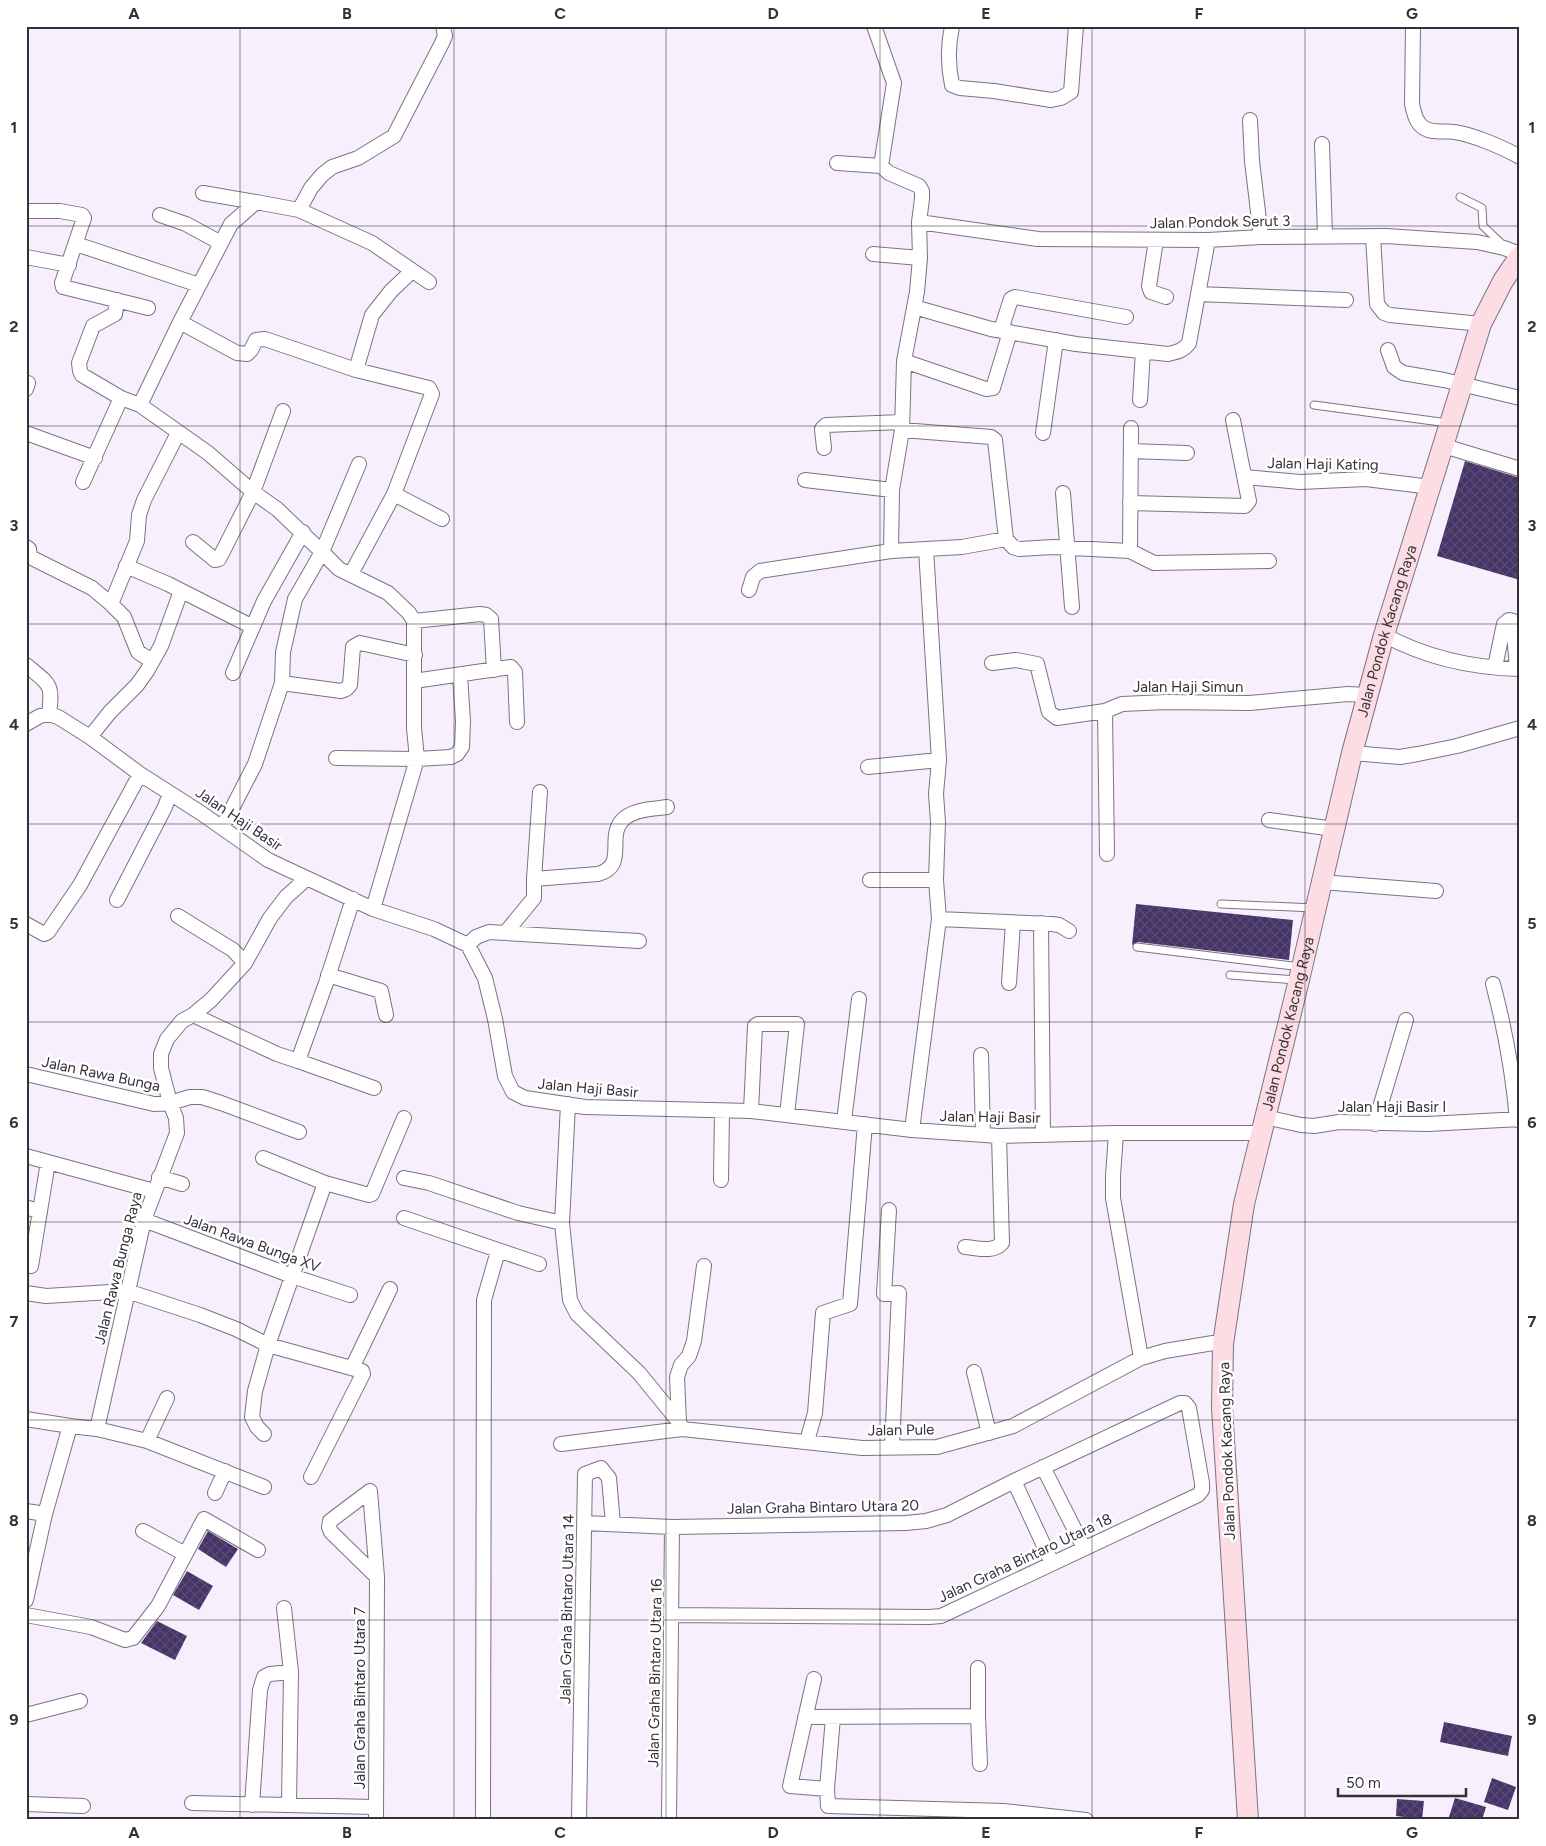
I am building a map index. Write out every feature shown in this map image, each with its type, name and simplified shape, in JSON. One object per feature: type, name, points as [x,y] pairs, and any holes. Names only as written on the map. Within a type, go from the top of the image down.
[{"type":"main road","name":"Jalan Pondok Kacang Raya","points":[[1248,1820],[1222,1408],[1222,1344],[1244,1204],[1366,695],[1481,324],[1503,281],[1514,253]]},
{"type":"street","points":[[299,210],[311,188],[332,167],[358,158],[394,136],[445,36],[443,26]]},
{"type":"street","points":[[874,26],[894,82],[881,166]]},
{"type":"street","points":[[952,26],[949,39],[952,84],[960,88],[994,90],[1051,100],[1061,98],[1071,92],[1076,26]]},
{"type":"street","points":[[1413,26],[1412,104],[1414,115],[1422,127],[1432,132],[1455,132],[1506,149],[1520,157]]},
{"type":"street","points":[[1250,120],[1252,161],[1261,237]]},
{"type":"street","points":[[1322,144],[1325,236]]},
{"type":"street","points":[[837,163],[881,166],[889,173],[919,186],[922,191],[919,222],[920,258],[904,361],[902,426],[892,490],[891,552]]},
{"type":"street","points":[[203,193],[299,210],[372,243],[429,282]]},
{"type":"street","points":[[140,405],[199,284],[231,224],[256,202]]},
{"type":"street","points":[[26,211],[60,211],[82,215],[84,222],[62,283],[63,287],[148,308]]},
{"type":"street","points":[[160,215],[186,224],[220,244]]},
{"type":"street","name":"Jalan Pondok Serut 3","points":[[919,222],[1038,239],[1208,240],[1261,237],[1373,236],[1477,242],[1514,253]]},
{"type":"street","points":[[1373,236],[1376,304],[1384,313],[1481,324]]},
{"type":"street","points":[[1156,240],[1149,286],[1151,292],[1166,297]]},
{"type":"street","points":[[914,306],[1006,331],[1056,340],[1168,354],[1185,348],[1188,343],[1208,240]]},
{"type":"street","points":[[76,244],[199,284]]},
{"type":"street","points":[[873,254],[920,258]]},
{"type":"street","points":[[26,257],[69,265]]},
{"type":"street","points":[[356,370],[372,315],[391,291],[412,271]]},
{"type":"street","points":[[1198,294],[1346,300]]},
{"type":"street","points":[[904,361],[986,389],[993,388],[1011,299],[1015,297],[1126,317]]},
{"type":"street","points":[[117,300],[115,314],[93,326],[79,363],[82,375],[121,398],[140,405],[208,453],[252,492],[277,509],[303,532],[339,569],[388,593],[409,613],[414,621],[416,759],[373,909]]},
{"type":"street","points":[[180,322],[238,353],[248,354],[256,340],[265,339],[356,370],[429,388],[432,391],[394,494],[351,574]]},
{"type":"street","points":[[1043,433],[1056,340]]},
{"type":"street","points":[[1388,350],[1394,367],[1403,373],[1520,398]]},
{"type":"street","points":[[1140,400],[1143,351]]},
{"type":"street","points":[[83,482],[121,398]]},
{"type":"street","points":[[193,542],[215,560],[218,559],[252,492],[283,411]]},
{"type":"street","points":[[1130,502],[1245,506],[1249,501],[1233,420]]},
{"type":"street","points":[[824,448],[822,429],[826,425],[902,426],[990,437],[995,440],[1006,539],[1013,547],[1019,549],[1047,547],[1130,552],[1154,563],[1269,561]]},
{"type":"street","points":[[1130,552],[1131,428]]},
{"type":"street","points":[[26,433],[94,458]]},
{"type":"street","points":[[111,604],[138,541],[139,515],[144,500],[178,433]]},
{"type":"street","points":[[1444,446],[1520,469]]},
{"type":"street","points":[[1131,451],[1187,453]]},
{"type":"street","points":[[222,828],[255,764],[282,684],[283,652],[295,599],[322,552],[359,464]]},
{"type":"street","name":"Jalan Haji Kating","points":[[1245,477],[1300,482],[1366,479],[1431,487]]},
{"type":"street","points":[[804,480],[892,490]]},
{"type":"street","points":[[1063,493],[1072,608]]},
{"type":"street","points":[[394,494],[442,519]]},
{"type":"street","points":[[233,673],[264,601],[303,532]]},
{"type":"street","points":[[749,590],[753,577],[760,571],[891,552],[962,547],[1006,539]]},
{"type":"street","points":[[26,547],[30,557],[92,588],[111,604],[124,617],[138,652],[152,661]]},
{"type":"street","points":[[912,1130],[939,919],[936,880],[938,822],[936,794],[939,760],[926,549]]},
{"type":"street","points":[[126,566],[253,627]]},
{"type":"street","points":[[90,737],[110,712],[137,685],[147,671],[161,646],[181,591]]},
{"type":"street","points":[[414,621],[486,615],[491,619],[494,670]]},
{"type":"street","points":[[1384,635],[1430,654],[1472,665],[1518,670],[1513,621],[1509,620],[1504,624],[1494,667]]},
{"type":"street","points":[[282,684],[341,691],[346,689],[350,685],[353,647],[360,643],[415,656]]},
{"type":"street","name":"Jalan Haji Simun","points":[[992,663],[1016,660],[1037,664],[1049,712],[1057,718],[1105,711],[1122,704],[1166,702],[1249,703],[1348,694],[1366,695]]},
{"type":"street","points":[[26,665],[47,682],[50,688],[49,714],[40,716],[26,724]]},
{"type":"street","points":[[414,681],[511,667],[514,669],[517,722]]},
{"type":"street","points":[[336,758],[416,759],[451,757],[457,754],[462,747],[463,721],[460,675]]},
{"type":"street","points":[[1105,711],[1107,854]]},
{"type":"street","name":"Jalan Haji Basir","points":[[49,714],[58,717],[90,737],[140,774],[268,860],[373,909],[434,929],[468,945],[485,978],[495,1019],[505,1076],[513,1092],[525,1098],[585,1107],[751,1111],[912,1130],[1000,1136],[1116,1133],[1263,1125]]},
{"type":"street","points":[[1352,753],[1400,757],[1457,746],[1520,728]]},
{"type":"street","points":[[868,767],[939,760]]},
{"type":"street","points":[[26,924],[47,934],[80,885],[140,774]]},
{"type":"street","points":[[506,932],[534,898],[540,792]]},
{"type":"street","points":[[117,900],[165,807],[170,793]]},
{"type":"street","points":[[534,879],[606,872],[614,863],[615,833],[620,822],[634,813],[667,807]]},
{"type":"street","points":[[1269,820],[1334,829]]},
{"type":"street","name":"Jalan Rawa Bunga Raya","points":[[97,1428],[144,1220],[177,1132],[176,1118],[161,1068],[161,1054],[166,1039],[182,1021],[193,1015],[211,1000],[245,963],[270,918],[286,897],[306,879]]},
{"type":"street","points":[[870,880],[936,880]]},
{"type":"street","points":[[1321,882],[1436,891]]},
{"type":"street","points":[[298,1061],[353,899]]},
{"type":"street","points":[[178,916],[233,950],[245,963]]},
{"type":"street","points":[[939,919],[1059,925],[1069,931]]},
{"type":"street","points":[[1009,982],[1013,923]]},
{"type":"street","points":[[1041,924],[1043,1135]]},
{"type":"street","points":[[468,945],[476,937],[489,932],[639,941]]},
{"type":"street","points":[[328,975],[382,991],[386,1015]]},
{"type":"street","points":[[1493,984],[1507,1043],[1518,1120]]},
{"type":"street","points":[[844,1122],[859,999]]},
{"type":"street","points":[[193,1015],[277,1054],[374,1088]]},
{"type":"street","points":[[1376,1124],[1406,1020]]},
{"type":"street","points":[[751,1111],[755,1026],[758,1024],[797,1024],[787,1115]]},
{"type":"street","points":[[981,1055],[983,1135]]},
{"type":"street","name":"Jalan Rawa Bunga","points":[[26,1074],[143,1103],[170,1103],[190,1097],[202,1097],[299,1132]]},
{"type":"street","points":[[568,1104],[562,1224],[570,1300],[577,1314],[639,1372],[680,1425]]},
{"type":"street","points":[[721,1180],[722,1111]]},
{"type":"street","points":[[263,1158],[325,1184],[369,1196],[372,1194],[404,1118]]},
{"type":"street","name":"Jalan Haji Basir I","points":[[1263,1125],[1314,1126],[1339,1122],[1428,1124],[1518,1120]]},
{"type":"street","points":[[807,1441],[815,1413],[823,1314],[850,1304],[865,1124]]},
{"type":"street","points":[[1116,1133],[1113,1198],[1141,1358]]},
{"type":"street","points":[[965,1247],[990,1249],[998,1248],[1002,1243],[1000,1136]]},
{"type":"street","points":[[26,1156],[154,1191]]},
{"type":"street","points":[[32,1266],[48,1162]]},
{"type":"street","points":[[159,1177],[182,1184]]},
{"type":"street","points":[[404,1178],[429,1184],[518,1213],[562,1224]]},
{"type":"street","points":[[264,1434],[257,1428],[252,1417],[255,1391],[268,1345],[325,1184]]},
{"type":"street","points":[[26,1207],[40,1212]]},
{"type":"street","points":[[889,1210],[884,1294],[899,1292],[892,1447]]},
{"type":"street","points":[[404,1218],[539,1264]]},
{"type":"street","name":"Jalan Rawa Bunga XV","points":[[144,1220],[292,1276],[350,1295]]},
{"type":"street","points":[[483,1820],[484,1300],[498,1251]]},
{"type":"street","points":[[680,1425],[677,1377],[682,1365],[689,1356],[694,1341],[704,1266]]},
{"type":"street","points":[[352,1368],[390,1289]]},
{"type":"street","points":[[26,1293],[46,1296],[127,1291],[200,1315],[236,1329],[268,1345],[362,1371],[363,1374],[311,1477]]},
{"type":"street","name":"Jalan Pule","points":[[561,1444],[680,1425],[862,1448],[937,1447],[1013,1426],[1141,1358],[1165,1351],[1213,1343],[1222,1344]]},
{"type":"street","points":[[974,1372],[989,1433]]},
{"type":"street","points":[[147,1441],[167,1398]]},
{"type":"street","name":"Jalan Graha Bintaro Utara 20","points":[[585,1523],[672,1527],[906,1523],[926,1521],[947,1515],[1043,1467],[1180,1403],[1185,1403]]},
{"type":"street","name":"Jalan Graha Bintaro Utara 18","points":[[672,1615],[941,1616],[1198,1495],[1202,1490],[1189,1408],[1185,1403]]},
{"type":"street","points":[[26,1419],[97,1428],[147,1441],[264,1486]]},
{"type":"street","points":[[26,1600],[28,1579],[70,1426]]},
{"type":"street","points":[[1043,1467],[1084,1548]]},
{"type":"street","name":"Jalan Graha Bintaro Utara 14","points":[[580,1820],[585,1474],[601,1468],[609,1478],[613,1524]]},
{"type":"street","points":[[215,1493],[225,1471]]},
{"type":"street","points":[[1014,1481],[1052,1563]]},
{"type":"street","name":"Jalan Graha Bintaro Utara 7","points":[[375,1813],[377,1577],[370,1491],[330,1521],[329,1527],[331,1532],[377,1577]]},
{"type":"street","points":[[26,1511],[45,1514]]},
{"type":"street","points":[[26,1615],[91,1627],[125,1640],[133,1638],[158,1606],[204,1519],[258,1550]]},
{"type":"street","name":"Jalan Graha Bintaro Utara 16","points":[[669,1820],[672,1527]]},
{"type":"street","points":[[143,1531],[185,1554]]},
{"type":"street","points":[[284,1608],[291,1672],[289,1805]]},
{"type":"street","points":[[978,1668],[980,1764]]},
{"type":"street","points":[[252,1805],[260,1690],[264,1677],[270,1674],[291,1672]]},
{"type":"street","points":[[814,1679],[790,1786],[827,1789]]},
{"type":"street","points":[[26,1715],[80,1701]]},
{"type":"street","points":[[806,1717],[978,1716]]},
{"type":"street","points":[[833,1717],[827,1789],[828,1806],[1004,1811],[1086,1820]]},
{"type":"street","points":[[192,1803],[289,1805],[375,1813]]},
{"type":"street","points":[[26,1804],[83,1806]]},
{"type":"lane","points":[[1460,197],[1482,208],[1483,226],[1514,253]]},
{"type":"lane","points":[[1314,405],[1451,423]]},
{"type":"lane","points":[[1221,904],[1315,908]]},
{"type":"lane","points":[[1137,947],[1300,974]]},
{"type":"lane","points":[[1230,974],[1300,974]]},
{"type":"building","points":[[1465,461],[1520,478],[1520,580],[1437,556]]},
{"type":"building","points":[[1136,904],[1293,920],[1289,960],[1138,942],[1132,945]]},
{"type":"building","points":[[208,1531],[238,1549],[226,1567],[198,1549]]},
{"type":"building","points":[[187,1571],[213,1586],[199,1610],[173,1595]]},
{"type":"building","points":[[157,1621],[187,1636],[175,1660],[141,1643]]},
{"type":"building","points":[[1444,1722],[1512,1736],[1508,1756],[1440,1742]]},
{"type":"building","points":[[1492,1778],[1516,1787],[1508,1810],[1484,1802]]},
{"type":"building","points":[[1455,1798],[1486,1807],[1482,1820],[1448,1820]]},
{"type":"building","points":[[1397,1799],[1424,1801],[1422,1820],[1403,1820],[1404,1817],[1396,1816]]}]
